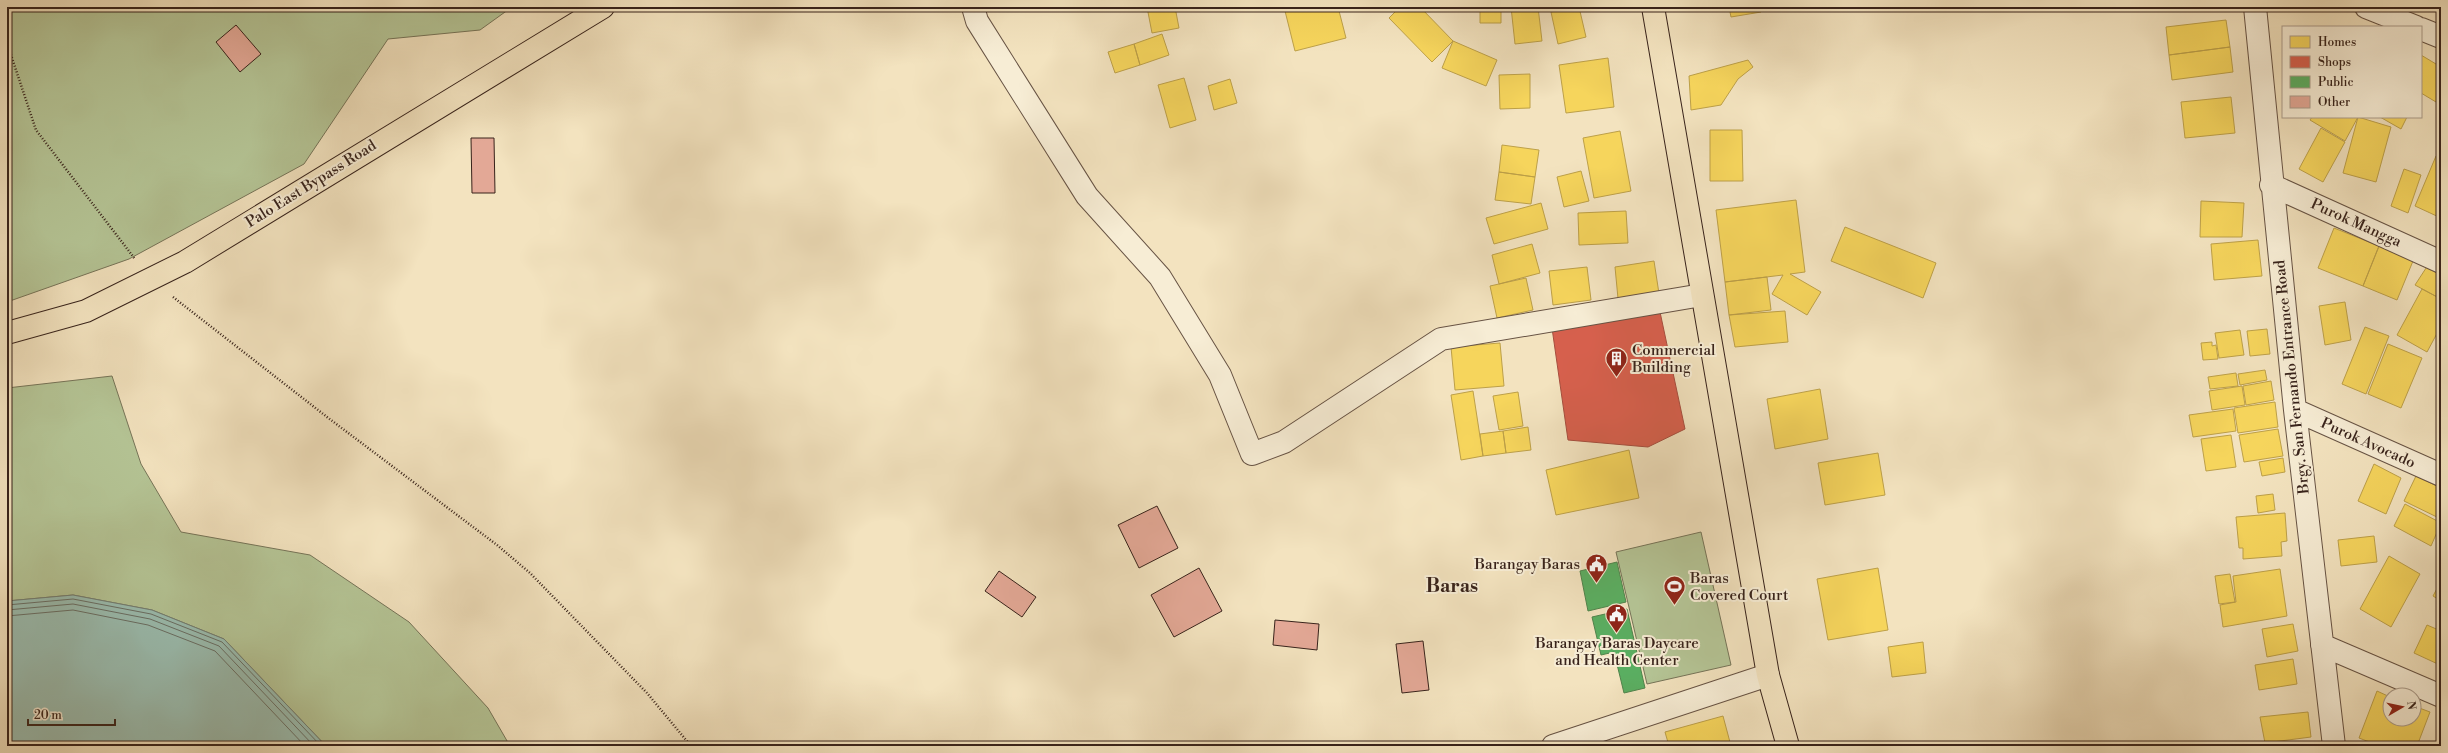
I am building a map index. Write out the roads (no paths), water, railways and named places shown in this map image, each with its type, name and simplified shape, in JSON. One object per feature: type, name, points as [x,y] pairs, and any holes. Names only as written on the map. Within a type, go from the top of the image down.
[{"type":"main road","name":"Palo East Bypass Road","points":[[7,333],[86,312],[185,262],[603,7]]},
{"type":"main road","points":[[1653,7],[1768,675],[1788,746]]},
{"type":"street","points":[[973,7],[977,21],[1087,196],[1160,277],[1220,375],[1252,454],[1284,442],[1441,339],[1702,295]]},
{"type":"street","name":"Brgy. San Fernando Entrance Road","points":[[2256,7],[2271,185],[2294,410],[2334,746]]},
{"type":"street","points":[[2366,7],[2414,26]]},
{"type":"street","points":[[2422,29],[2441,37]]},
{"type":"street","name":"Purok Mangga","points":[[2271,185],[2441,262]]},
{"type":"street","name":"Purok Avocado","points":[[2294,410],[2441,475]]},
{"type":"street","points":[[2322,645],[2441,696]]},
{"type":"street","points":[[1553,746],[1768,675]]},
{"type":"water","points":[[73,595],[152,610],[224,639],[326,746],[7,746],[7,601]]},
{"type":"place","name":"Commercial Building","points":[[1617,378]]},
{"type":"place","name":"Barangay Baras","points":[[1596,584]]},
{"type":"place","name":"Baras Covered Court","points":[[1675,606]]},
{"type":"place","name":"Barangay Baras Daycare and Health Center","points":[[1617,634]]},
{"type":"district","name":"Baras","points":[[1452,586]]}]
